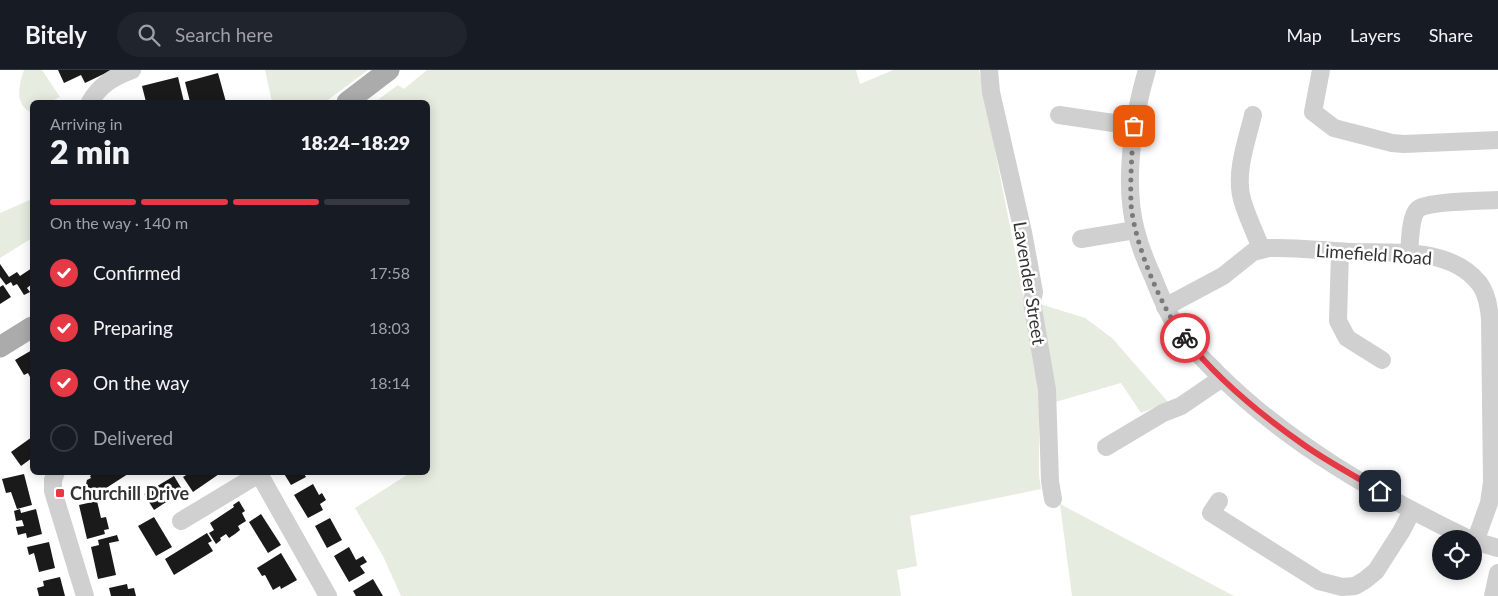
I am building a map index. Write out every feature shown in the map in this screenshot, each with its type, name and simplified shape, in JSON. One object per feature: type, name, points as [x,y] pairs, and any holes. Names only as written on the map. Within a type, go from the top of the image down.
[{"type":"main road","points":[[350,100],[390,70]]},
{"type":"main road","points":[[0,347],[30,328]]},
{"type":"street","points":[[91,100],[105,84],[116,76],[132,70]]},
{"type":"street","name":"Lavender Street","points":[[989,70],[991,92],[1023,232],[1034,292],[1032,302],[1047,390],[1052,499]]},
{"type":"street","points":[[1147,70],[1138,100],[1134,126],[1131,205],[1135,230],[1143,253],[1165,307],[1178,329],[1222,378],[1258,410],[1306,446],[1412,511],[1451,530]]},
{"type":"street","points":[[1321,70],[1313,112],[1334,128],[1392,143],[1404,144],[1498,140]]},
{"type":"street","points":[[1066,121],[1134,126]]},
{"type":"street","points":[[1248,121],[1239,180],[1244,206],[1260,250]]},
{"type":"street","points":[[1410,254],[1412,219],[1417,209],[1428,204],[1495,203]]},
{"type":"street","points":[[1081,240],[1135,230]]},
{"type":"street","name":"Limefield Road","points":[[1165,307],[1223,276],[1246,256],[1260,250],[1280,248],[1410,254],[1440,258],[1454,263],[1467,271],[1480,284],[1488,302],[1490,319],[1492,475],[1489,504],[1478,530]]},
{"type":"street","points":[[1340,252],[1338,321],[1348,338],[1382,360]]},
{"type":"street","points":[[1107,449],[1163,413],[1180,406],[1222,378]]},
{"type":"street","points":[[55,475],[53,480],[54,491],[85,596]]},
{"type":"street","points":[[181,520],[255,475]]},
{"type":"street","points":[[259,475],[328,596]]},
{"type":"street","points":[[1218,501],[1210,513],[1319,581],[1342,587],[1355,586],[1376,571],[1412,511]]},
{"type":"street","points":[[1482,544],[1498,548]]},
{"type":"street","points":[[1493,596],[1498,573]]},
{"type":"shaded area","points":[[24,70],[42,70],[60,97],[53,100],[30,100],[30,112],[22,105],[20,100]]},
{"type":"shaded area","points":[[265,70],[368,70],[328,100],[272,100]]},
{"type":"shaded area","points":[[427,70],[856,70],[860,84],[893,70],[979,70],[1024,297],[1039,386],[1039,475],[1041,489],[910,516],[917,566],[897,570],[901,596],[401,596],[383,556],[355,508],[407,475],[430,475],[430,100],[378,100],[398,85],[404,89]]},
{"type":"shaded area","points":[[30,200],[30,239],[0,258],[0,213]]},
{"type":"shaded area","points":[[1040,304],[1085,318],[1112,338],[1168,402],[1141,413],[1121,383],[1052,403]]},
{"type":"shaded area","points":[[1060,504],[1234,596],[1072,596]]},
{"type":"building","points":[[58,70],[112,70],[85,83],[81,75],[64,83]]},
{"type":"building","points":[[218,73],[225,100],[190,100],[185,82]]},
{"type":"building","points":[[178,77],[184,100],[146,100],[142,86]]},
{"type":"building","points":[[0,264],[9,277],[17,272],[20,276],[30,269],[30,286],[27,288],[30,292],[24,295],[17,284],[13,286],[11,282],[6,285],[0,277]]},
{"type":"building","points":[[3,285],[11,297],[0,304],[0,287]]},
{"type":"building","points":[[30,351],[30,377],[28,373],[24,375],[15,360]]},
{"type":"building","points":[[30,438],[30,459],[21,466],[11,452]]},
{"type":"building","points":[[24,474],[32,505],[17,509],[11,492],[6,493],[2,479]]},
{"type":"building","points":[[126,475],[100,492],[98,489],[91,491],[86,484],[87,480],[91,478],[90,476]]},
{"type":"building","points":[[186,475],[218,475],[193,492],[183,477]]},
{"type":"building","points":[[285,475],[305,475],[306,477],[291,485]]},
{"type":"building","points":[[174,476],[183,491],[154,510],[144,494]]},
{"type":"building","points":[[313,484],[319,495],[322,493],[326,500],[320,504],[323,510],[308,518],[294,495]]},
{"type":"building","points":[[97,501],[101,518],[106,517],[109,529],[104,530],[105,534],[87,539],[79,505]]},
{"type":"building","points":[[239,501],[245,511],[242,513],[246,521],[238,526],[240,530],[235,534],[229,538],[226,534],[216,544],[209,533],[214,530],[210,523],[234,507],[233,505]]},
{"type":"building","points":[[20,509],[21,513],[36,509],[42,534],[27,538],[26,533],[18,535],[16,527],[24,526],[22,520],[16,521],[14,511]]},
{"type":"building","points":[[261,514],[281,545],[268,553],[249,522]]},
{"type":"building","points":[[154,517],[172,547],[156,556],[138,526]]},
{"type":"building","points":[[330,518],[342,540],[327,548],[315,526]]},
{"type":"building","points":[[207,533],[212,541],[208,543],[213,551],[174,575],[165,559]]},
{"type":"building","points":[[117,535],[119,541],[109,543],[116,575],[98,579],[91,547],[99,545],[98,540]]},
{"type":"building","points":[[49,542],[55,568],[39,572],[34,553],[29,555],[27,547]]},
{"type":"building","points":[[349,547],[356,560],[363,556],[367,562],[360,566],[365,573],[349,582],[334,556]]},
{"type":"building","points":[[281,553],[297,580],[281,589],[280,586],[273,590],[265,575],[262,576],[257,568]]},
{"type":"building","points":[[60,577],[65,596],[39,596],[37,588],[44,586],[43,581]]},
{"type":"building","points":[[373,579],[383,596],[356,596],[353,591]]},
{"type":"building","points":[[127,584],[128,589],[134,588],[136,596],[111,596],[109,588]]},
{"type":"way so far","points":[[1134,126],[1131,205],[1135,230],[1165,307],[1185,338]]},
{"type":"place","name":"Churchill Drive","points":[[60,493]]},
{"type":"route","points":[[1185,338],[1222,378],[1258,410],[1306,446],[1380,491]]}]
